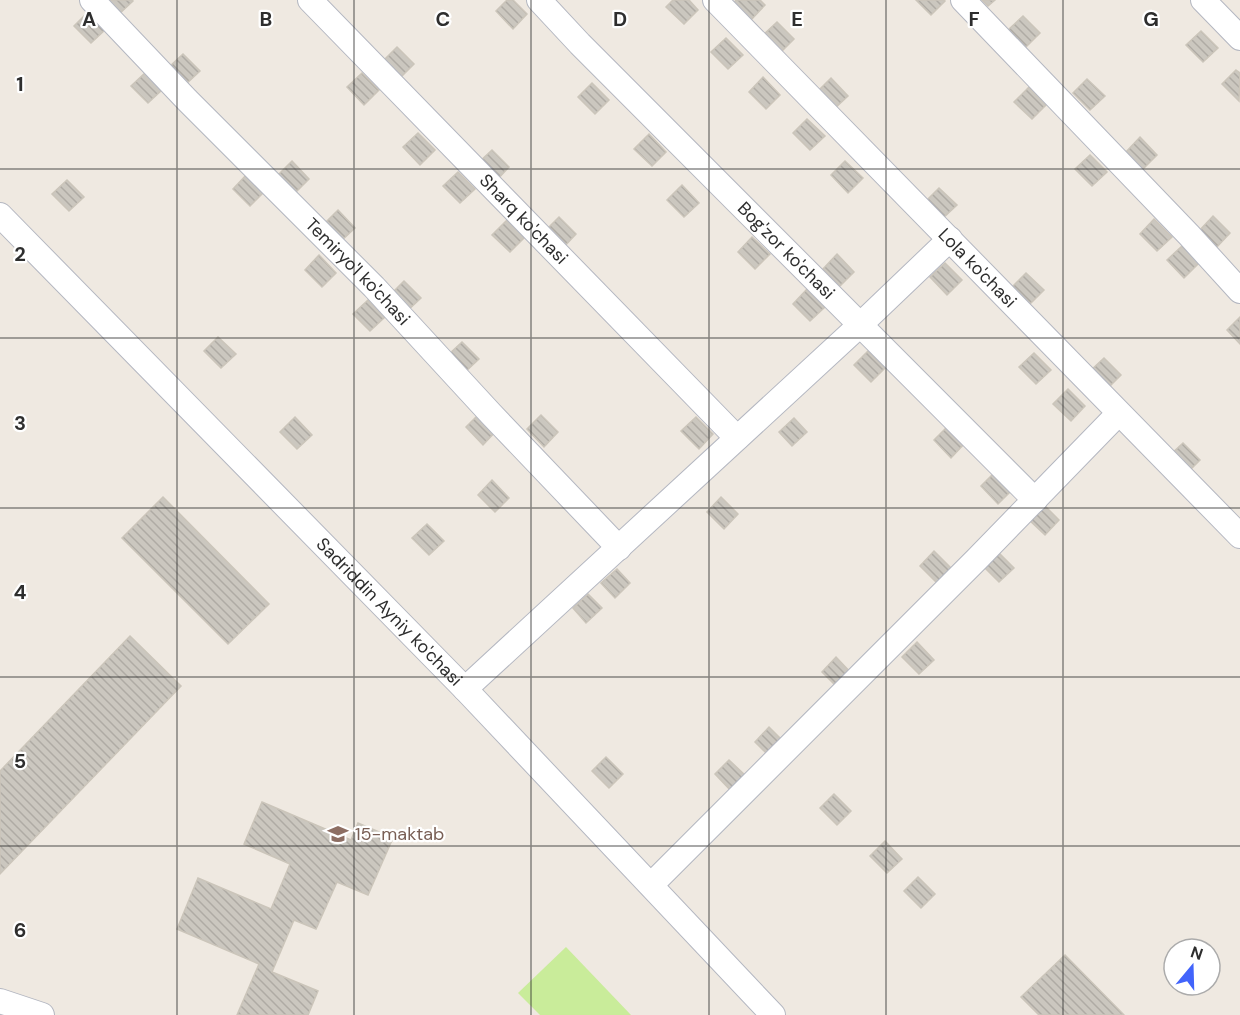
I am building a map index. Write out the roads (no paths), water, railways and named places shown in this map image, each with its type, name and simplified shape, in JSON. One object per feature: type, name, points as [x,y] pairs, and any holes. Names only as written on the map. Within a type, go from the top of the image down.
[{"type":"street","name":"Temiryo'l ko'chasi","points":[[92,0],[195,108],[374,287],[491,414],[620,548]]},
{"type":"street","name":"Sharq ko'chasi","points":[[310,0],[737,438]]},
{"type":"street","name":"Bog'zor ko'chasi","points":[[539,0],[588,52],[1035,500]]},
{"type":"street","name":"Lola ko'chasi","points":[[715,0],[1240,536]]},
{"type":"street","points":[[963,0],[1240,291]]},
{"type":"street","points":[[1203,0],[1240,38]]},
{"type":"street","name":"Sadriddin Ayniy ko'chasi","points":[[0,215],[465,689],[773,1015]]},
{"type":"street","points":[[465,689],[860,326],[950,238]]},
{"type":"street","points":[[651,885],[1118,414]]},
{"type":"street","points":[[0,1001],[42,1015]]},
{"type":"place","name":"15-maktab","points":[[338,834]]}]
